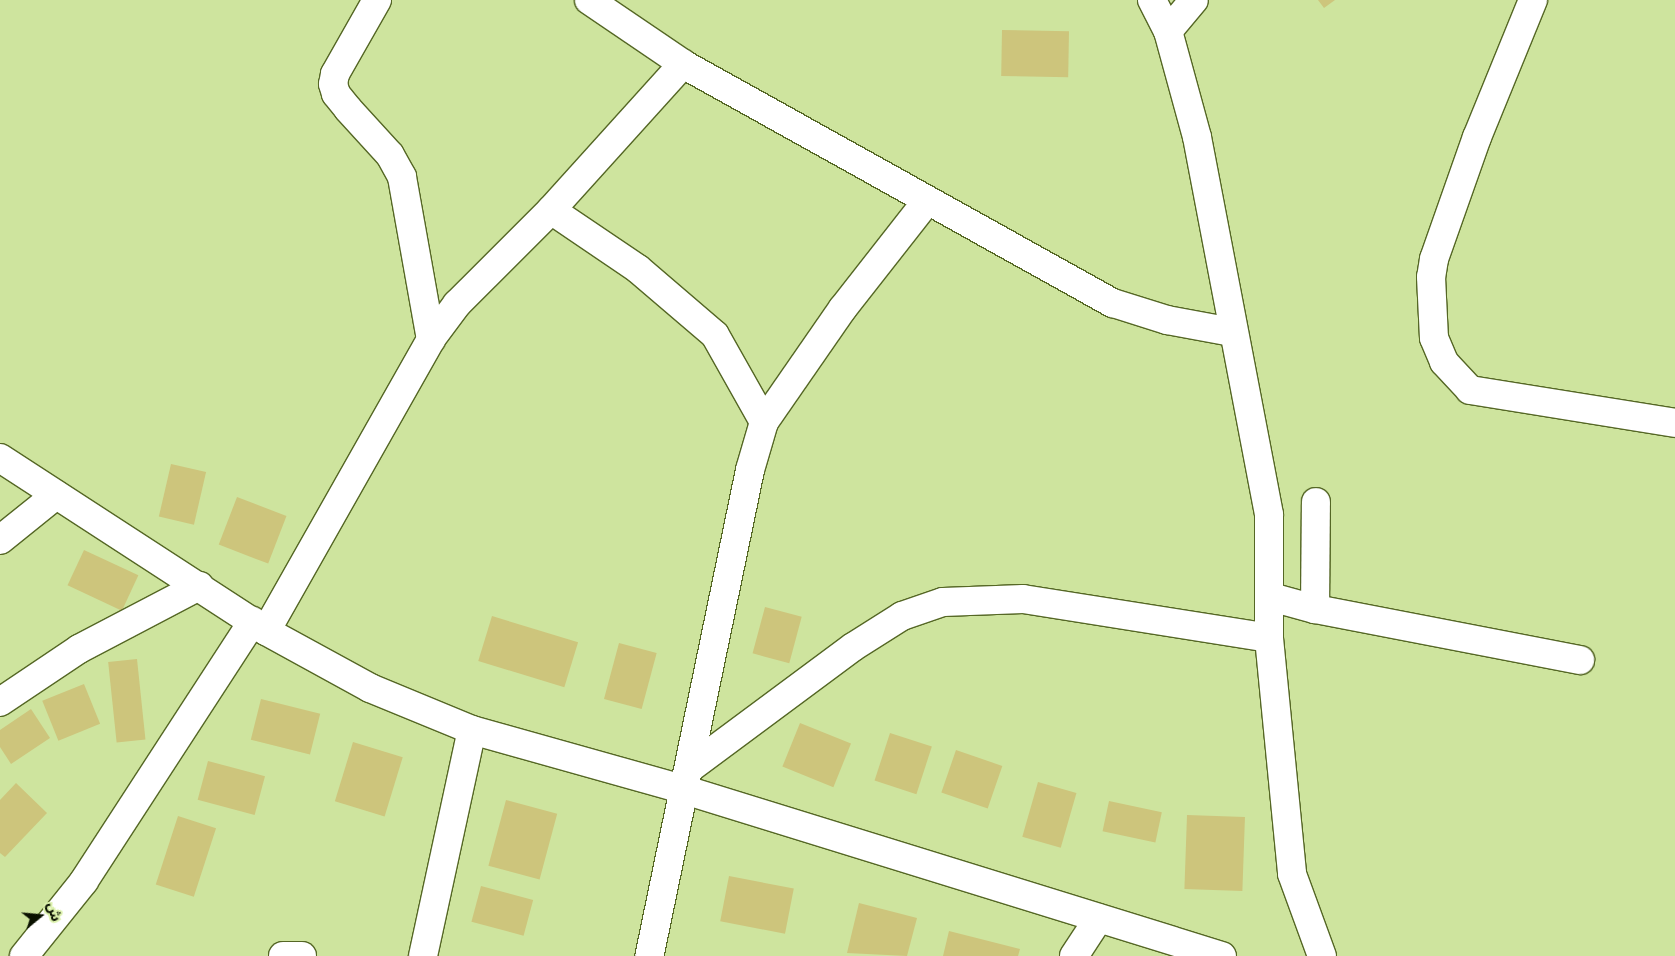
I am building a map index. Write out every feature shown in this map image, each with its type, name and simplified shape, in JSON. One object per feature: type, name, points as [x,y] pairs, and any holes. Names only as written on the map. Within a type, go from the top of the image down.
[{"type":"street","points":[[377,0],[335,74],[333,84],[336,94],[390,155],[402,177],[430,339]]},
{"type":"street","points":[[589,0],[683,64],[926,202],[1003,240],[1113,304],[1167,320],[1232,332]]},
{"type":"street","points":[[1152,0],[1168,32],[1206,175],[1232,332],[1269,515],[1271,597],[1269,638],[1292,874],[1322,956]]},
{"type":"street","points":[[1168,32],[1194,0]]},
{"type":"street","points":[[1533,0],[1477,137],[1434,259],[1431,286],[1434,338],[1444,362],[1470,390],[1675,424]]},
{"type":"street","points":[[24,956],[84,881],[259,626],[430,339],[457,304],[551,210],[683,64]]},
{"type":"street","points":[[649,956],[688,779],[750,470],[764,422],[843,308],[926,202]]},
{"type":"street","points":[[551,210],[638,269],[701,321],[723,348],[764,422]]},
{"type":"street","points":[[0,458],[259,626],[370,688],[472,730],[688,779],[1099,918],[1222,956]]},
{"type":"street","points":[[0,540],[56,495]]},
{"type":"street","points":[[1315,609],[1316,502]]},
{"type":"street","points":[[0,702],[79,650],[199,586]]},
{"type":"street","points":[[1271,597],[1315,609],[1580,660]]},
{"type":"street","points":[[688,779],[869,636],[902,616],[943,602],[1023,599],[1269,638]]},
{"type":"street","points":[[423,956],[472,730]]},
{"type":"street","points":[[1074,956],[1099,918]]},
{"type":"street","points":[[283,956],[302,956]]},
{"type":"building","points":[[1318,0],[1335,0],[1324,8]]},
{"type":"building","points":[[1002,30],[1069,31],[1068,77],[1001,76]]},
{"type":"building","points":[[171,464],[206,472],[194,525],[159,517]]},
{"type":"building","points":[[237,497],[286,516],[268,564],[219,545]]},
{"type":"building","points":[[84,550],[138,575],[122,611],[68,585]]},
{"type":"building","points":[[765,607],[802,617],[789,663],[753,653]]},
{"type":"building","points":[[492,616],[578,642],[564,687],[478,661]]},
{"type":"building","points":[[619,643],[657,653],[642,709],[604,699]]},
{"type":"building","points":[[137,659],[145,740],[117,743],[108,662]]},
{"type":"building","points":[[84,684],[100,724],[58,741],[42,701]]},
{"type":"building","points":[[261,699],[320,714],[310,755],[251,740]]},
{"type":"building","points":[[31,709],[50,738],[11,764],[0,747],[0,730]]},
{"type":"building","points":[[800,723],[851,744],[833,787],[782,767]]},
{"type":"building","points":[[890,733],[932,747],[916,794],[875,781]]},
{"type":"building","points":[[353,742],[403,757],[385,816],[335,801]]},
{"type":"building","points":[[956,750],[1002,766],[988,809],[941,793]]},
{"type":"building","points":[[208,761],[265,776],[255,815],[198,800]]},
{"type":"building","points":[[1038,782],[1076,793],[1061,848],[1022,837]]},
{"type":"building","points":[[16,783],[47,813],[5,857],[0,853],[0,800]]},
{"type":"building","points":[[506,800],[557,814],[540,879],[488,866]]},
{"type":"building","points":[[1109,801],[1162,812],[1155,843],[1103,831]]},
{"type":"building","points":[[1187,815],[1245,817],[1242,891],[1184,889]]},
{"type":"building","points":[[178,816],[216,828],[194,897],[156,884]]},
{"type":"building","points":[[729,876],[794,889],[785,934],[720,921]]},
{"type":"building","points":[[481,886],[533,900],[524,936],[471,922]]},
{"type":"building","points":[[859,903],[917,918],[907,956],[847,953]]},
{"type":"building","points":[[949,931],[1020,949],[1018,956],[943,956]]}]
